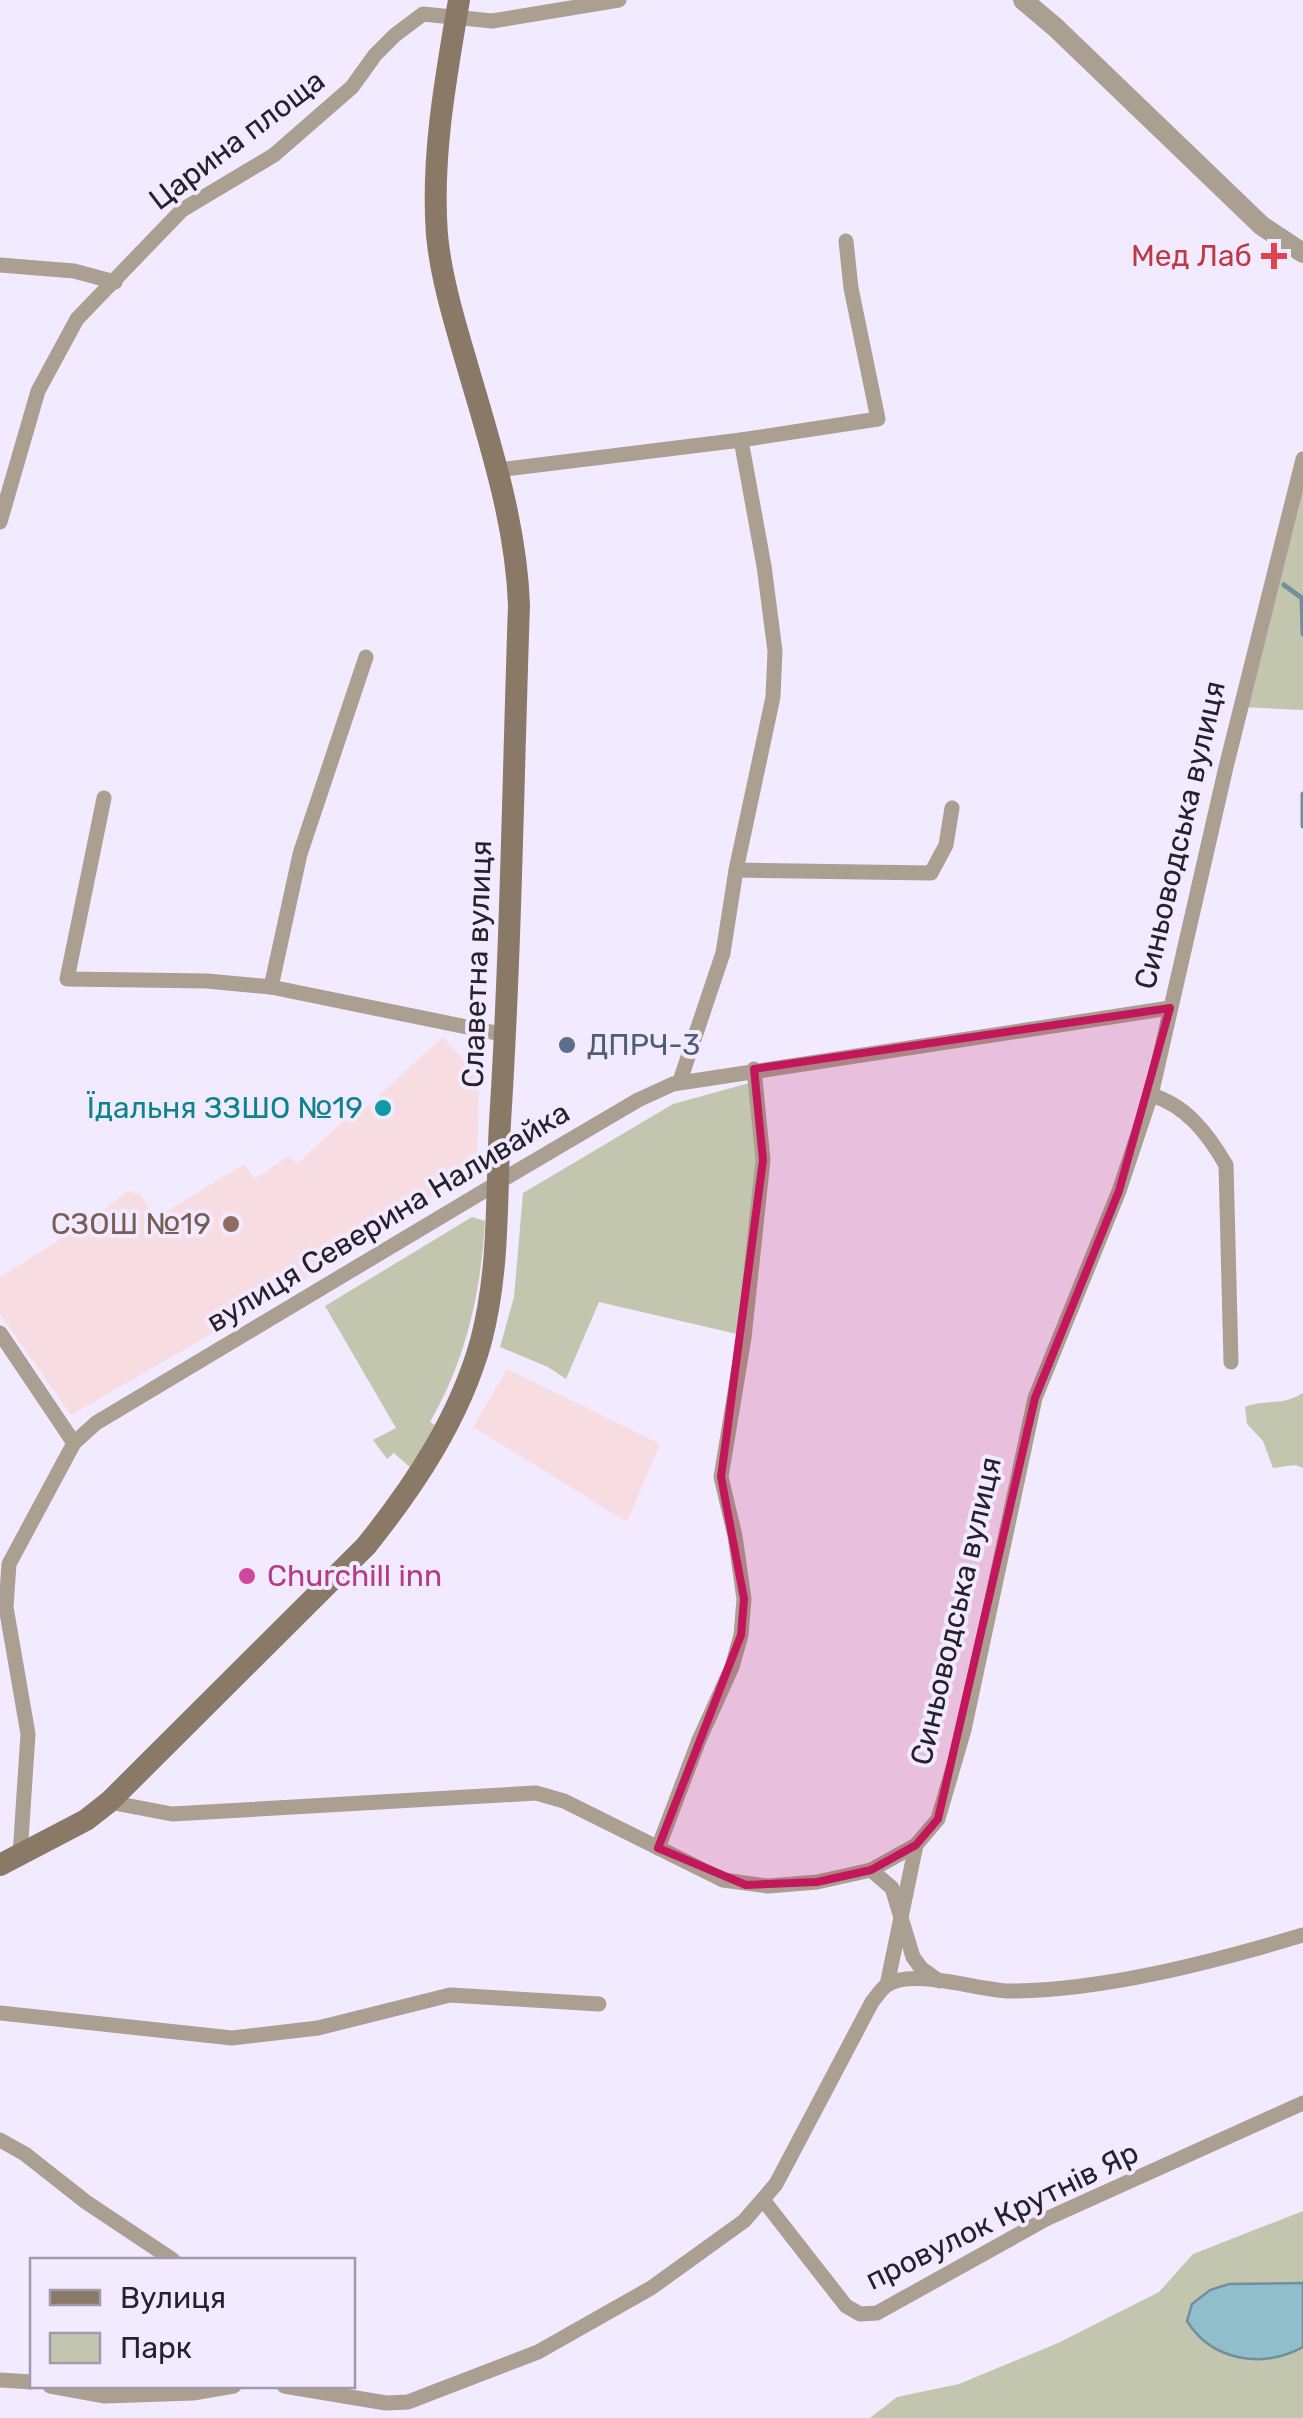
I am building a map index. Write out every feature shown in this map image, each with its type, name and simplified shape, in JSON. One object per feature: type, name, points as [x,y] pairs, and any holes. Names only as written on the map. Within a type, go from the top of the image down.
[{"type":"main road","name":"Славетна вулиця","points":[[109,1802],[309,1606],[402,1502],[448,1423],[479,1346],[497,1253],[520,605],[514,540],[498,470],[451,310],[437,234],[438,156],[457,9]]},
{"type":"main road","points":[[10,1860],[86,1820],[109,1802]]},
{"type":"street","name":"Царина площа","points":[[0,522],[38,391],[78,319],[182,210],[274,155],[330,108],[395,35],[424,14],[457,9],[492,22],[619,0]]},
{"type":"street","points":[[1023,0],[1262,226],[1303,253]]},
{"type":"street","points":[[498,470],[878,419],[851,288],[846,241]]},
{"type":"street","points":[[0,265],[74,271],[115,282]]},
{"type":"street","points":[[680,1081],[723,953],[736,870],[773,697],[775,651],[741,440]]},
{"type":"street","name":"Синьоводська вулиця","points":[[109,1802],[172,1814],[536,1794],[564,1801],[723,1880],[746,1885],[817,1882],[870,1870],[916,1845],[938,1819],[964,1730],[1035,1398],[1118,1191],[1151,1095],[1303,459]]},
{"type":"street","points":[[271,987],[300,854],[366,657]]},
{"type":"street","points":[[104,798],[66,980],[207,981],[271,987],[506,1035]]},
{"type":"street","points":[[736,870],[931,873],[946,846],[952,808]]},
{"type":"street","name":"вулиця Северина Наливайка","points":[[10,1860],[28,1734],[6,1608],[9,1564],[74,1444],[96,1423],[638,1100],[680,1081],[1170,1008]]},
{"type":"street","points":[[658,1848],[698,1740],[732,1667],[741,1635],[744,1599],[736,1536],[721,1477],[744,1338],[763,1160],[754,1069]]},
{"type":"street","points":[[1151,1095],[1171,1101],[1210,1136],[1226,1165],[1231,1362]]},
{"type":"street","points":[[0,1333],[74,1444]]},
{"type":"street","points":[[296,2388],[411,2410],[538,2352],[651,2288],[744,2221],[776,2184],[872,2002],[887,1985],[916,1845]]},
{"type":"street","points":[[870,1870],[892,1888],[913,1957],[939,1982]]},
{"type":"street","points":[[887,1985],[908,1979],[996,1990],[1046,1991],[1186,1966],[1303,1935]]},
{"type":"street","points":[[0,2013],[232,2038],[318,2028],[450,1995],[599,2004]]},
{"type":"street","name":"провулок Крутнів Яр","points":[[764,2201],[846,2306],[860,2314],[877,2312],[1046,2219],[1303,2104]]},
{"type":"street","points":[[0,2140],[170,2258]]},
{"type":"street","points":[[0,2380],[30,2382]]},
{"type":"street","points":[[61,2388],[105,2396],[194,2393],[223,2388]]},
{"type":"highlighted area","points":[[1170,1008],[1119,1191],[1035,1398],[938,1819],[916,1845],[871,1870],[817,1882],[746,1885],[658,1848],[741,1635],[744,1599],[721,1477],[763,1160],[754,1069]]},
{"type":"shaded area","name":"СЗОШ №19","points":[[443,1037],[479,1077],[477,1174],[372,1228],[377,1238],[71,1415],[0,1314],[0,1277],[91,1220],[128,1191],[140,1194],[156,1218],[244,1164],[255,1179],[289,1156],[297,1164]]},
{"type":"shaded area","points":[[507,1369],[660,1444],[627,1522],[473,1427]]},
{"type":"green space","points":[[1303,459],[1303,710],[1241,707]]},
{"type":"green space","points":[[753,1082],[761,1160],[741,1335],[599,1302],[566,1379],[500,1347],[514,1297],[523,1193],[673,1104]]},
{"type":"green space","points":[[472,1217],[485,1221],[470,1325],[430,1422],[438,1427],[412,1469],[394,1453],[387,1459],[373,1440],[396,1428],[325,1306]]},
{"type":"green space","points":[[1303,1393],[1303,1468],[1273,1468],[1263,1441],[1247,1424],[1245,1407],[1288,1400]]},
{"type":"green space","points":[[1303,2211],[1303,2283],[1232,2285],[1205,2294],[1192,2304],[1303,2342],[1303,2418],[870,2418],[897,2397],[959,2384],[1058,2343],[1159,2292],[1193,2254]]},
{"type":"water","points":[[1303,2283],[1303,2347],[1287,2354],[1255,2359],[1224,2353],[1197,2335],[1187,2321],[1192,2304],[1210,2290],[1229,2284]]},
{"type":"waterway","points":[[1284,585],[1302,598],[1303,634]]},
{"type":"waterway","points":[[1303,794],[1303,826]]},
{"type":"place","name":"Мед Лаб","points":[[1274,256]]},
{"type":"place","name":"ДПРЧ-3","points":[[567,1045]]},
{"type":"place","name":"Їдальня ЗЗШО №19","points":[[383,1108]]},
{"type":"place","name":"СЗОШ №19","points":[[231,1224]]},
{"type":"place","name":"Churchill inn","points":[[247,1576]]}]
